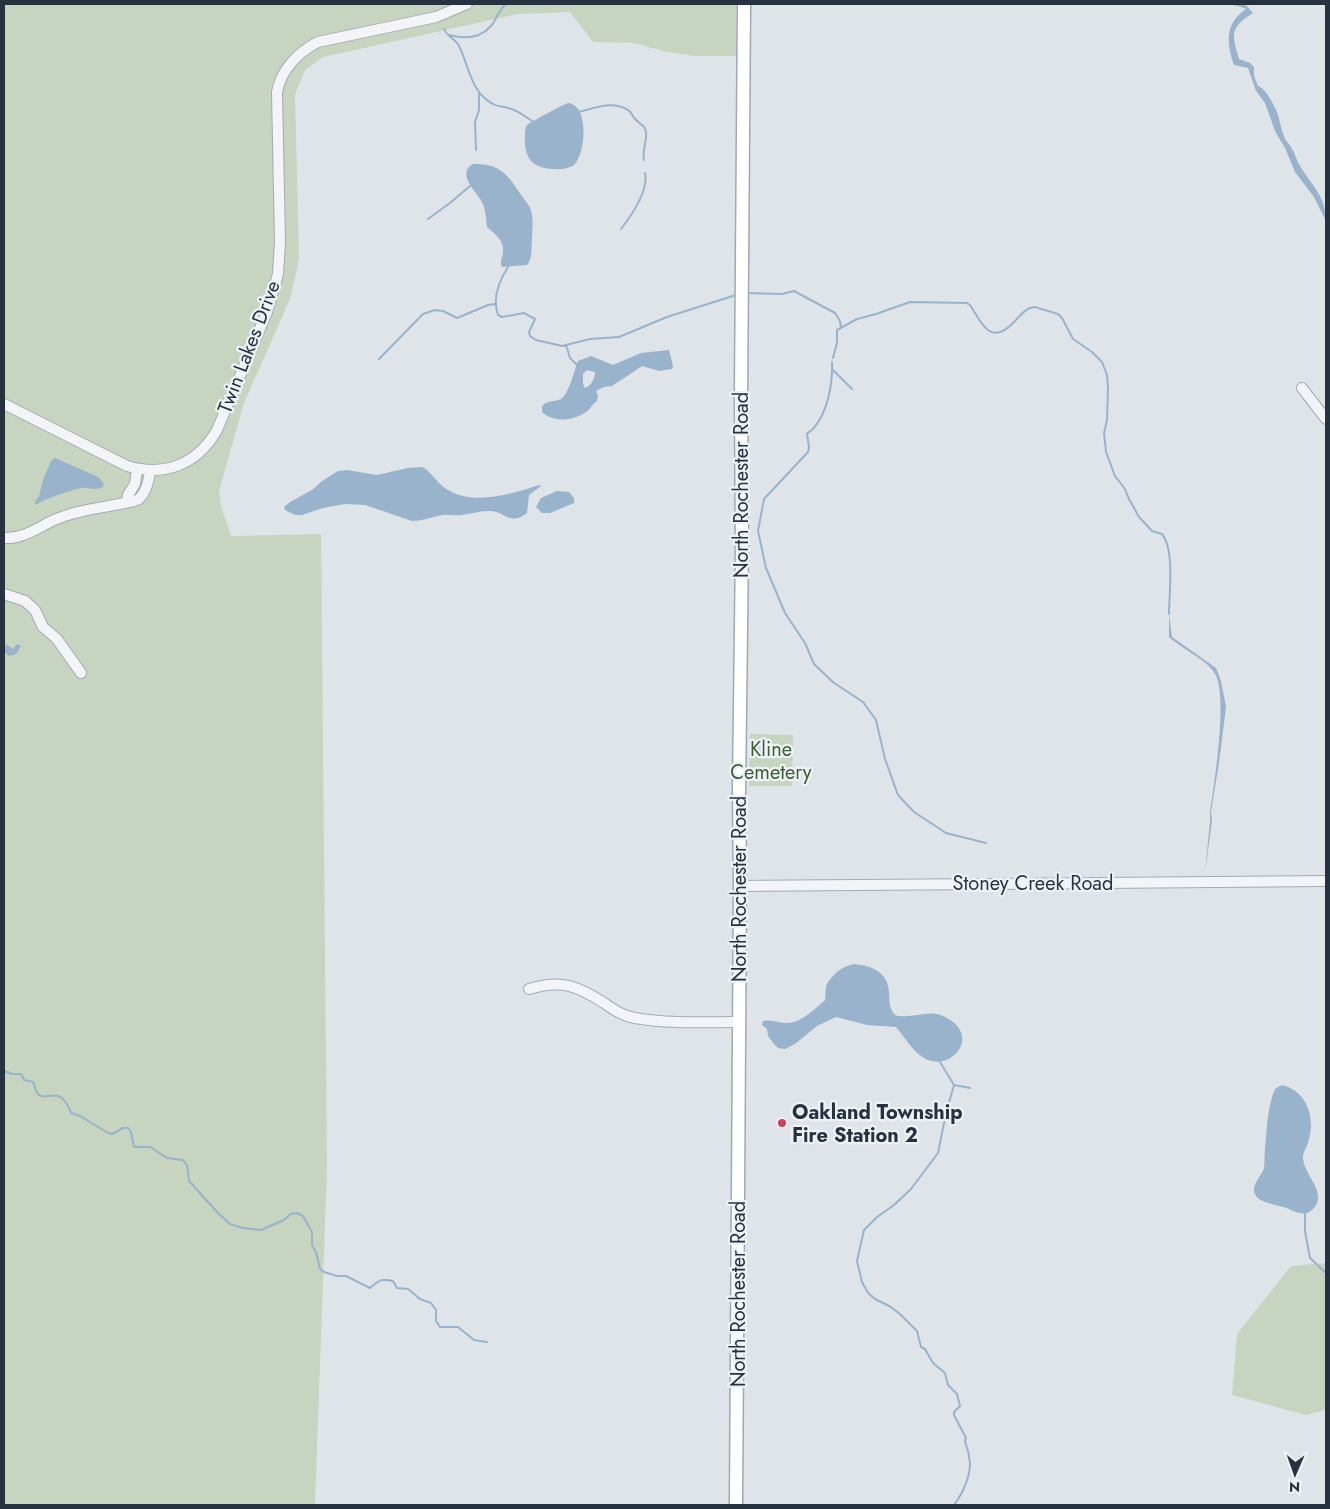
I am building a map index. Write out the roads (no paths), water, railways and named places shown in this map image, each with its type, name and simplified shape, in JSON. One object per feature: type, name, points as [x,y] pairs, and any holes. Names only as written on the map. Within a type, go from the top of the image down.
[{"type":"main road","name":"North Rochester Road","points":[[736,1505],[744,4]]},
{"type":"street","name":"Twin Lakes Drive","points":[[4,404],[127,466],[137,469],[163,470],[176,466],[195,456],[209,443],[217,430],[272,300],[278,274],[276,110],[277,92],[283,74],[305,49],[318,42],[436,18],[467,4]]},
{"type":"street","points":[[1302,388],[1323,407],[1326,419]]},
{"type":"street","points":[[127,501],[128,495],[135,484],[137,469]]},
{"type":"street","points":[[4,538],[21,537],[68,515],[127,501],[135,502],[148,486],[150,471]]},
{"type":"street","points":[[4,594],[24,601],[35,610],[43,627],[57,639],[81,673]]},
{"type":"street","name":"Stoney Creek Road","points":[[740,886],[1326,881]]},
{"type":"street","points":[[529,989],[545,984],[566,984],[581,989],[619,1013],[635,1018],[664,1021],[739,1022]]},
{"type":"water","points":[[1226,4],[1245,4],[1253,13],[1240,23],[1234,32],[1239,59],[1250,63],[1254,67],[1254,76],[1258,86],[1264,90],[1271,100],[1285,139],[1321,198],[1326,221],[1314,197],[1295,172],[1285,148],[1275,131],[1265,103],[1256,91],[1248,68],[1234,65],[1229,34],[1234,21],[1246,9]]},
{"type":"water","points":[[568,103],[575,106],[580,112],[584,129],[579,158],[575,164],[564,169],[549,169],[536,165],[527,155],[525,141],[526,126]]},
{"type":"water","points":[[473,164],[497,168],[507,176],[529,206],[532,219],[532,239],[531,256],[527,265],[502,267],[502,243],[487,227],[483,204],[467,178],[468,168]]},
{"type":"water","points":[[669,350],[672,369],[659,371],[642,366],[612,386],[596,391],[597,401],[588,411],[570,419],[552,418],[542,412],[544,404],[561,399],[564,396],[578,361],[591,356],[613,365],[641,353]],"holes":[[[587,370],[595,372],[593,381],[585,388],[583,374]]]},
{"type":"water","points":[[55,458],[98,477],[104,486],[98,489],[81,488],[52,497],[35,505],[51,461]]},
{"type":"water","points":[[422,467],[445,488],[455,494],[467,497],[492,497],[541,486],[529,495],[527,513],[516,518],[511,518],[494,511],[481,511],[459,515],[442,515],[412,521],[365,505],[345,504],[323,508],[302,515],[295,515],[285,510],[284,507],[338,471],[347,470],[377,475]]},
{"type":"water","points":[[557,491],[569,492],[574,498],[574,503],[550,513],[542,513],[536,507],[541,498]]},
{"type":"water","points":[[1169,614],[1172,637],[1216,668],[1221,681],[1226,707],[1211,812],[1212,821],[1205,872],[1210,812],[1219,739],[1220,699],[1218,683],[1214,672],[1210,668],[1169,637]]},
{"type":"water","points":[[4,643],[13,649],[17,644],[21,646],[16,654],[9,656],[4,652]]},
{"type":"water","points":[[855,964],[873,968],[886,979],[890,1007],[895,1015],[937,1014],[955,1024],[961,1032],[962,1041],[959,1050],[944,1061],[934,1062],[924,1058],[915,1051],[896,1027],[867,1025],[836,1017],[817,1026],[795,1044],[785,1049],[778,1048],[768,1036],[767,1029],[762,1025],[763,1021],[787,1023],[803,1018],[825,1000],[827,984],[832,977],[842,968]]},
{"type":"water","points":[[1282,1085],[1298,1093],[1310,1114],[1311,1131],[1303,1157],[1318,1198],[1317,1204],[1306,1213],[1300,1213],[1265,1202],[1258,1198],[1254,1192],[1255,1185],[1264,1168],[1270,1104],[1275,1089]]},
{"type":"waterway","points":[[449,35],[471,37],[481,34],[492,24],[506,4]]},
{"type":"waterway","points":[[444,29],[459,46],[475,86],[480,93],[493,104],[515,110],[532,121]]},
{"type":"waterway","points":[[476,150],[475,122],[479,110],[479,93]]},
{"type":"waterway","points":[[579,112],[610,105],[622,107],[629,111],[646,131],[644,160]]},
{"type":"waterway","points":[[621,229],[642,195],[646,180],[645,173]]},
{"type":"waterway","points":[[428,219],[470,186]]},
{"type":"waterway","points":[[508,267],[497,290],[496,309],[498,315],[502,317],[524,313],[535,319],[529,332],[530,336],[536,340],[562,346],[590,339],[619,337],[667,317],[736,295]]},
{"type":"waterway","points":[[748,293],[782,294],[794,291],[835,313],[841,327]]},
{"type":"waterway","points":[[833,358],[837,343],[837,330],[857,319],[910,302],[967,303],[984,326],[994,333],[1007,329],[1023,312],[1030,308],[1035,307],[1058,314],[1073,339],[1092,352],[1102,362],[1107,375],[1107,420],[1104,433],[1106,452],[1115,476],[1125,489],[1139,517],[1152,531],[1162,534],[1166,541],[1170,561],[1169,614]]},
{"type":"waterway","points":[[379,359],[423,314],[435,310],[443,311],[457,318],[495,304]]},
{"type":"waterway","points":[[566,345],[570,358],[577,365]]},
{"type":"waterway","points":[[832,362],[832,379],[826,406],[818,422],[807,434],[808,452],[764,499],[758,531],[766,568],[785,613],[805,643],[814,664],[834,683],[863,702],[876,720],[885,759],[898,795],[914,812],[946,833],[986,843]]},
{"type":"waterway","points":[[833,370],[852,389]]},
{"type":"waterway","points":[[940,1062],[954,1085],[938,1153],[911,1189],[864,1230],[857,1261],[862,1282],[868,1293],[891,1307],[917,1331],[921,1347],[925,1349],[933,1363],[945,1373],[948,1385],[957,1394],[960,1406],[954,1412],[954,1415],[966,1438],[970,1469],[961,1495],[954,1505]]},
{"type":"waterway","points":[[4,1071],[12,1074],[21,1074],[24,1080],[33,1082],[37,1093],[41,1096],[58,1096],[62,1098],[71,1113],[80,1116],[108,1133],[112,1134],[123,1128],[128,1128],[131,1132],[134,1147],[150,1147],[167,1158],[183,1160],[187,1165],[189,1181],[230,1224],[261,1230],[284,1220],[291,1214],[297,1213],[303,1216],[312,1232],[312,1245],[316,1252],[320,1269],[324,1272],[337,1276],[346,1276],[370,1288],[380,1281],[393,1281],[397,1288],[408,1289],[420,1299],[431,1303],[436,1310],[436,1321],[440,1327],[458,1327],[474,1340],[487,1342]]},
{"type":"waterway","points":[[954,1085],[970,1088]]},
{"type":"waterway","points":[[1305,1213],[1305,1231],[1310,1258],[1326,1273]]},
{"type":"place","name":"Oakland Township Fire Station 2","points":[[782,1123]]},
{"type":"park label","name":"Kline Cemetery","points":[[771,760]]}]
